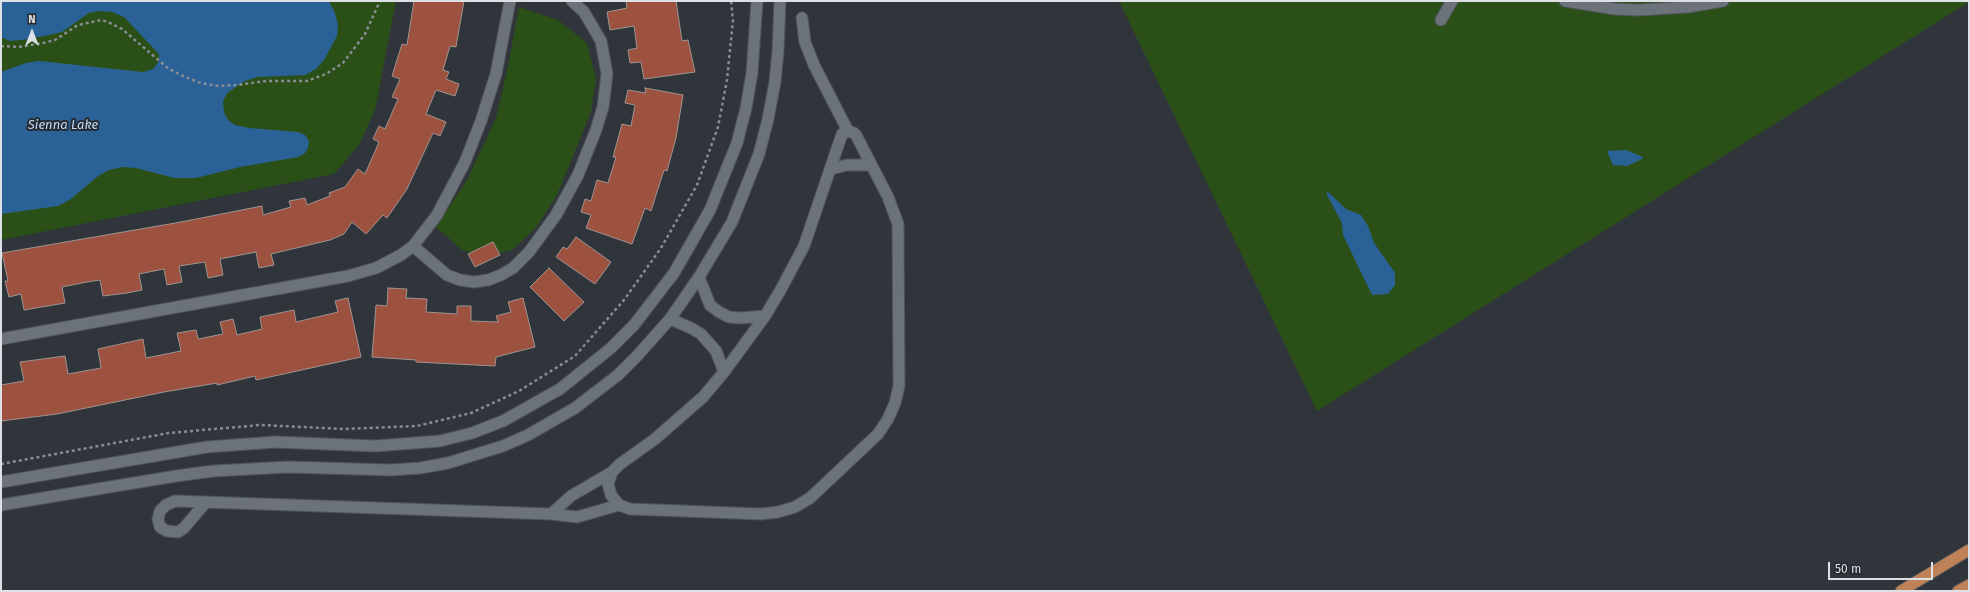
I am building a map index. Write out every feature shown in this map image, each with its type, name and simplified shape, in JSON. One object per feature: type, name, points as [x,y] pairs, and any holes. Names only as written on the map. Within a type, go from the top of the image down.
[{"type":"highway","points":[[1901,591],[1969,550]]},
{"type":"highway","points":[[1958,591],[1969,585]]},
{"type":"street","points":[[1,339],[348,276],[389,262],[413,246],[436,214],[453,186],[481,121],[496,74],[510,1]]},
{"type":"street","points":[[413,246],[447,275],[460,280],[474,282],[488,280],[501,276],[513,268],[529,252],[556,215],[578,175],[596,130],[603,107],[607,74],[601,41],[590,22],[572,1]]},
{"type":"street","points":[[1,482],[207,447],[275,442],[375,446],[440,441],[472,433],[503,421],[560,389],[606,352],[634,324],[674,273],[710,210],[734,150],[746,108],[752,73],[757,1]]},
{"type":"street","points":[[1,505],[213,471],[288,467],[391,470],[420,468],[476,455],[528,435],[575,408],[618,375],[670,319],[699,277],[732,222],[759,154],[768,118],[775,82],[780,1]]},
{"type":"street","points":[[1441,20],[1452,1]]},
{"type":"street","points":[[1565,1],[1608,8],[1639,10],[1688,7],[1723,1]]},
{"type":"street","points":[[206,502],[551,514],[577,517],[618,505],[630,509],[761,514],[778,512],[795,507],[810,498],[878,434],[890,414],[900,386],[899,238],[894,210],[854,133],[848,131],[814,65],[805,42],[802,18]]},
{"type":"street","points":[[551,514],[571,496],[612,472],[620,464],[679,419],[703,397],[724,372],[765,316],[804,246],[842,134],[848,131]]},
{"type":"street","points":[[831,169],[847,165],[871,165]]},
{"type":"street","points":[[699,277],[710,305],[719,312],[729,317],[740,318],[765,316]]},
{"type":"street","points":[[670,319],[691,328],[705,338],[716,352],[724,372]]},
{"type":"street","points":[[612,472],[608,484],[611,495],[618,505]]},
{"type":"path","points":[[1,46],[19,47],[55,40],[78,25],[101,20],[122,29],[169,69],[201,83],[219,86],[307,81],[321,76],[343,63],[365,34],[380,1]]},
{"type":"path","points":[[1,464],[169,433],[260,425],[344,429],[417,426],[471,413],[519,391],[575,356],[624,300],[661,248],[697,185],[718,127],[727,80],[733,20],[731,1]]},
{"type":"green space","name":"Sienna Lake","points":[[1,1],[396,1],[375,110],[359,145],[334,174],[1,240]]},
{"type":"green space","points":[[1119,1],[1969,1],[1969,2],[1317,411]]},
{"type":"green space","points":[[519,7],[558,20],[587,43],[596,79],[591,112],[557,195],[535,229],[512,250],[485,257],[462,250],[436,227],[467,180],[496,118]]},
{"type":"water","name":"Sienna Lake","points":[[1,1],[329,1],[335,13],[338,25],[337,36],[324,60],[316,69],[305,75],[257,77],[245,81],[227,93],[223,102],[224,112],[228,120],[235,125],[249,128],[298,132],[305,135],[309,141],[308,148],[305,153],[298,157],[240,167],[196,178],[174,178],[136,168],[123,167],[109,170],[98,176],[71,199],[58,206],[1,214],[1,72],[26,63],[39,61],[143,72],[153,69],[159,61],[159,54],[124,17],[112,12],[99,11],[89,13],[62,32],[30,39],[10,41],[1,37]]},
{"type":"water","points":[[1626,150],[1643,157],[1642,159],[1627,166],[1613,165],[1607,151]]},
{"type":"water","points":[[1327,191],[1346,209],[1361,215],[1368,226],[1374,243],[1395,273],[1395,285],[1388,294],[1372,295],[1343,235],[1342,223],[1327,195]]},
{"type":"building","points":[[414,1],[464,1],[456,47],[450,46],[443,70],[449,72],[446,79],[459,84],[455,96],[436,90],[426,114],[446,122],[440,136],[433,133],[407,189],[387,218],[383,215],[366,234],[352,222],[344,234],[330,240],[271,254],[274,265],[259,268],[256,252],[220,259],[223,275],[208,278],[205,262],[179,266],[182,282],[167,285],[164,269],[139,274],[142,290],[127,293],[103,296],[100,280],[62,287],[65,303],[24,310],[21,294],[9,297],[5,281],[8,281],[2,253],[181,222],[262,206],[263,215],[291,207],[289,201],[305,198],[307,205],[330,196],[329,193],[345,187],[358,169],[365,174],[379,142],[373,139],[379,126],[385,129],[398,99],[392,97],[400,79],[392,76],[402,44],[407,45]]},
{"type":"building","points":[[626,1],[676,1],[682,41],[688,40],[695,72],[644,79],[641,62],[630,63],[628,50],[637,48],[634,26],[610,30],[607,12],[627,8]]},
{"type":"building","points":[[645,88],[683,95],[676,138],[667,171],[664,170],[651,211],[645,208],[632,244],[586,228],[591,215],[581,212],[585,199],[591,201],[597,180],[608,183],[616,157],[613,157],[622,124],[631,126],[635,105],[625,103],[628,90],[646,93]]},
{"type":"building","points":[[576,237],[611,262],[595,284],[556,257],[563,247],[567,249]]},
{"type":"building","points":[[493,242],[500,255],[475,267],[468,254]]},
{"type":"building","points":[[549,268],[584,302],[564,321],[530,287]]},
{"type":"building","points":[[388,288],[407,289],[406,298],[427,299],[426,312],[457,314],[457,306],[471,306],[471,321],[498,322],[496,316],[511,312],[508,302],[523,298],[535,347],[496,357],[495,366],[416,362],[416,360],[372,357],[376,305],[387,306]]},
{"type":"building","points":[[348,298],[361,357],[256,380],[255,376],[217,385],[217,383],[164,392],[57,414],[1,421],[1,385],[24,381],[20,362],[65,356],[68,374],[101,368],[98,349],[143,339],[146,358],[181,351],[177,333],[196,330],[198,339],[223,334],[220,322],[233,319],[237,335],[262,329],[260,317],[294,310],[296,322],[338,312],[335,301]]}]
